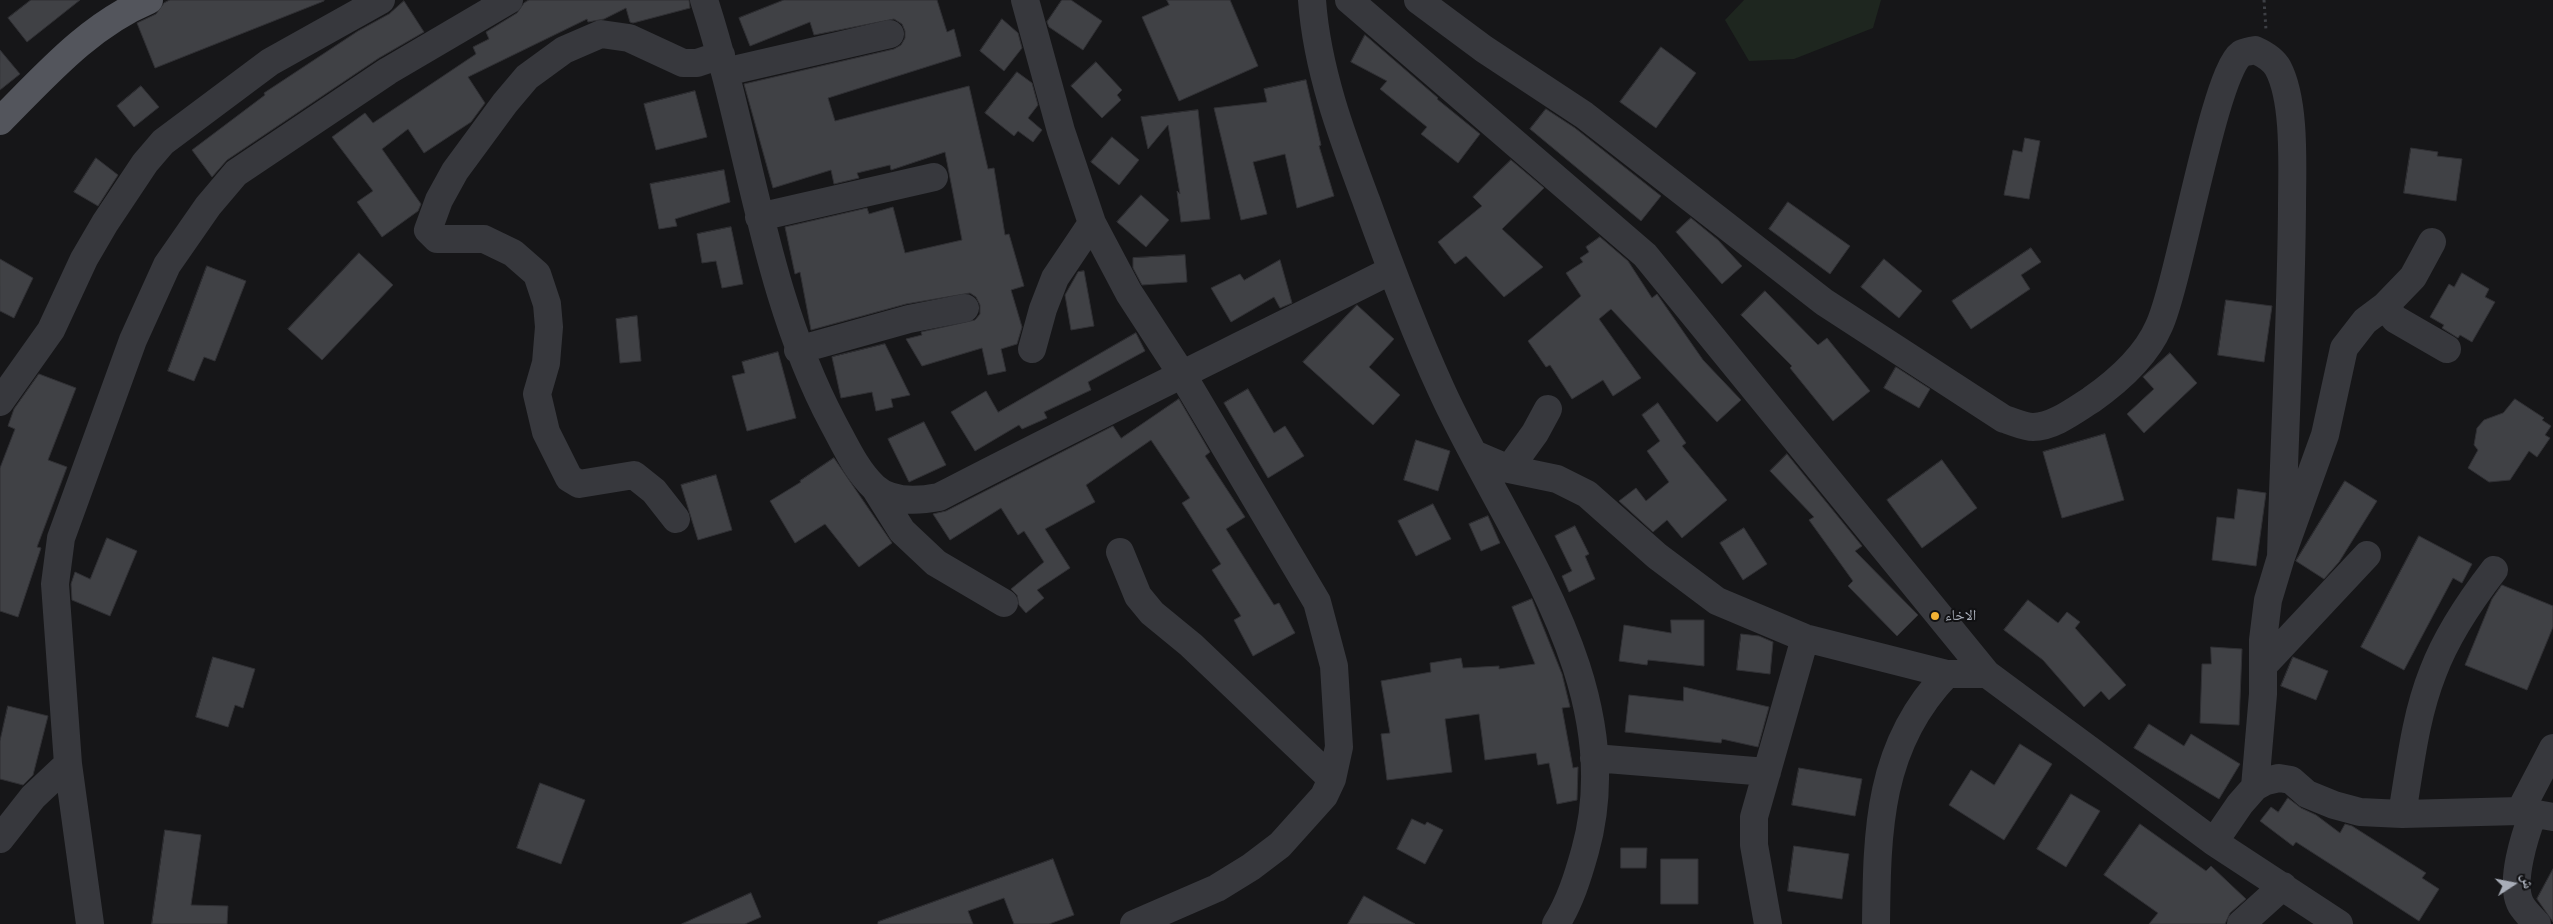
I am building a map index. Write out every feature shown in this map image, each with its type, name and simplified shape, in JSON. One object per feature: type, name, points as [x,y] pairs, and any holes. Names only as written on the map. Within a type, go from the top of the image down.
[{"type":"main road","points":[[0,121],[86,38],[126,10],[149,0]]},
{"type":"street","points":[[0,402],[51,330],[84,259],[105,223],[145,163],[163,142],[270,62],[381,0]]},
{"type":"street","points":[[90,924],[68,764],[56,584],[61,538],[133,340],[167,266],[208,206],[236,173],[388,71],[509,0]]},
{"type":"street","points":[[704,0],[723,63],[758,217],[798,350],[854,462],[875,488],[902,532],[936,563],[1004,603]]},
{"type":"street","points":[[1025,0],[1061,131],[1092,223],[1129,293],[1182,376],[1317,602],[1334,666],[1339,747],[1332,779],[1324,796],[1280,845],[1251,867],[1217,888],[1134,924]]},
{"type":"street","points":[[1312,0],[1322,64],[1335,117],[1392,270],[1442,391],[1566,638],[1590,714],[1594,758],[1593,824],[1581,867],[1564,912],[1556,924]]},
{"type":"street","points":[[1418,0],[1484,49],[1584,114],[1824,302],[2004,419],[2033,427],[2065,418],[2099,394],[2145,352],[2160,325],[2179,263],[2205,150],[2228,71],[2240,54],[2255,50],[2268,56],[2278,68],[2287,97],[2292,153],[2291,271],[2281,557]]},
{"type":"street","points":[[1356,2],[1645,256],[1987,674],[2214,842],[2339,924]]},
{"type":"street","points":[[676,519],[654,491],[634,475],[579,484],[569,478],[546,432],[537,394],[546,362],[549,326],[547,304],[536,274],[513,253],[484,239],[437,239],[428,230],[439,200],[455,171],[505,103],[527,77],[564,50],[601,34],[629,38],[683,63],[723,63],[890,34]]},
{"type":"street","points":[[758,217],[934,177]]},
{"type":"street","points":[[1032,349],[1054,278],[1092,223]]},
{"type":"street","points":[[2255,787],[2263,694],[2263,640],[2268,600],[2281,557],[2325,435],[2344,348],[2365,320],[2385,306],[2413,277],[2432,242]]},
{"type":"street","points":[[875,488],[895,497],[915,501],[939,497],[1082,423],[1182,376],[1392,270]]},
{"type":"street","points":[[2385,306],[2395,319],[2447,349]]},
{"type":"street","points":[[798,350],[909,318],[964,308]]},
{"type":"street","points":[[1510,469],[1535,433],[1548,409]]},
{"type":"street","points":[[1476,456],[1510,469],[1570,484],[1587,494],[1657,556],[1718,601],[1805,638],[1947,674],[1987,674]]},
{"type":"street","points":[[1120,552],[1138,596],[1152,613],[1205,658],[1332,779]]},
{"type":"street","points":[[2263,666],[2367,555]]},
{"type":"street","points":[[2402,814],[2414,740],[2433,672],[2466,607],[2494,570]]},
{"type":"street","points":[[1768,924],[1754,845],[1754,817],[1805,638]]},
{"type":"street","points":[[1876,924],[1879,838],[1886,786],[1906,728],[1926,695],[1947,674]]},
{"type":"street","points":[[2537,924],[2519,902],[2518,874],[2523,841],[2535,814],[2553,748]]},
{"type":"street","points":[[1594,758],[1767,772]]},
{"type":"street","points":[[0,840],[33,797],[68,764]]},
{"type":"street","points":[[2214,842],[2240,804],[2255,787],[2266,780],[2279,778],[2291,780],[2307,794],[2334,805],[2360,812],[2402,814],[2535,814]]},
{"type":"street","points":[[2241,924],[2283,886]]},
{"type":"shaded area","points":[[1744,0],[1881,0],[1873,28],[1794,59],[1749,61],[1725,20]]},
{"type":"building","points":[[31,0],[80,0],[27,42],[8,18]]},
{"type":"building","points":[[170,0],[324,1],[155,68],[137,23],[156,14],[164,3]]},
{"type":"building","points":[[529,0],[689,0],[690,8],[633,23],[630,22],[626,8],[604,19],[588,22],[587,19],[468,77],[485,103],[471,122],[424,153],[408,129],[382,149],[421,204],[418,211],[382,237],[357,202],[373,191],[332,137],[365,113],[373,123],[476,54],[473,47],[489,39],[486,32],[517,13],[524,3]]},
{"type":"building","points":[[784,0],[937,0],[947,32],[954,29],[961,56],[828,98],[835,121],[969,86],[988,169],[994,168],[1005,235],[1009,234],[1024,286],[1011,290],[1022,327],[1017,344],[1001,349],[1006,371],[988,375],[982,348],[922,366],[906,339],[922,335],[921,332],[975,320],[980,314],[980,305],[976,297],[970,293],[906,304],[811,330],[800,272],[795,274],[785,227],[867,208],[869,214],[893,207],[905,253],[962,240],[945,152],[891,170],[890,165],[857,173],[859,178],[834,184],[831,170],[773,188],[744,84],[894,49],[901,45],[905,38],[902,24],[894,19],[814,35],[810,22],[750,46],[739,18]]},
{"type":"building","points":[[1062,0],[1071,0],[1102,21],[1083,50],[1049,27],[1047,22]]},
{"type":"building","points":[[1167,0],[1230,0],[1258,66],[1179,101],[1142,17],[1169,5]]},
{"type":"building","points":[[404,1],[424,32],[379,58],[227,160],[212,177],[192,150],[265,95],[264,93],[358,31],[389,14]]},
{"type":"building","points":[[1002,19],[1018,33],[1022,48],[1004,71],[980,51]]},
{"type":"building","points":[[1365,35],[1437,99],[1480,134],[1458,163],[1421,134],[1427,127],[1380,89],[1387,81],[1351,62]]},
{"type":"building","points":[[1661,47],[1696,73],[1656,128],[1620,102]]},
{"type":"building","points":[[0,50],[20,74],[0,90]]},
{"type":"building","points":[[1096,62],[1122,90],[1117,95],[1121,100],[1102,118],[1071,86]]},
{"type":"building","points":[[1017,72],[1032,83],[1038,105],[1028,118],[1042,130],[1033,142],[1018,131],[1014,136],[985,113]]},
{"type":"building","points":[[1306,80],[1321,145],[1319,146],[1334,196],[1297,208],[1285,154],[1253,162],[1267,214],[1241,220],[1214,108],[1267,102],[1264,89]]},
{"type":"building","points":[[141,86],[159,107],[134,127],[117,106]]},
{"type":"building","points":[[695,91],[707,137],[656,150],[644,104]]},
{"type":"building","points":[[1546,109],[1575,128],[1661,196],[1641,221],[1530,129]]},
{"type":"building","points":[[1198,110],[1210,219],[1181,222],[1177,191],[1180,194],[1168,125],[1148,149],[1141,117]]},
{"type":"building","points":[[1112,137],[1139,160],[1119,185],[1091,162]]},
{"type":"building","points":[[2025,138],[2040,141],[2029,199],[2004,195],[2013,150],[2022,152]]},
{"type":"building","points":[[2411,148],[2438,152],[2437,156],[2462,159],[2456,201],[2404,193]]},
{"type":"building","points":[[96,158],[118,175],[98,206],[74,192]]},
{"type":"building","points":[[1511,160],[1544,188],[1502,229],[1543,267],[1504,297],[1466,256],[1455,264],[1438,242],[1482,206],[1473,197]]},
{"type":"building","points":[[724,170],[730,202],[675,219],[677,226],[659,229],[650,184]]},
{"type":"building","points":[[1141,195],[1169,220],[1146,247],[1117,222]]},
{"type":"building","points":[[1788,202],[1850,246],[1830,274],[1769,229]]},
{"type":"building","points":[[1691,218],[1718,240],[1742,266],[1722,284],[1676,232]]},
{"type":"building","points":[[731,227],[743,284],[722,288],[716,261],[702,263],[697,234]]},
{"type":"building","points":[[1600,237],[1628,261],[1652,298],[1657,294],[1703,360],[1741,400],[1717,422],[1611,309],[1599,319],[1641,378],[1613,396],[1603,380],[1572,399],[1550,365],[1546,367],[1528,341],[1581,296],[1566,273],[1583,262],[1580,258],[1589,252],[1586,247]]},
{"type":"building","points":[[2031,248],[2041,262],[2021,275],[2030,289],[1971,329],[1952,301]]},
{"type":"building","points":[[359,253],[393,285],[322,360],[288,329]]},
{"type":"building","points":[[1185,255],[1187,282],[1142,285],[1133,268],[1133,258]]},
{"type":"building","points":[[0,259],[33,278],[14,318],[0,311]]},
{"type":"building","points":[[1884,259],[1922,291],[1899,318],[1861,287]]},
{"type":"building","points":[[1280,260],[1292,303],[1280,308],[1274,297],[1231,322],[1211,288],[1240,274],[1244,280]]},
{"type":"building","points":[[207,266],[246,281],[215,361],[204,357],[194,381],[168,371]]},
{"type":"building","points":[[1084,271],[1094,326],[1071,330],[1065,295],[1078,272]]},
{"type":"building","points":[[2462,273],[2489,289],[2485,297],[2495,302],[2472,342],[2460,335],[2458,338],[2442,328],[2444,325],[2430,317],[2449,284],[2454,287]]},
{"type":"building","points":[[1765,291],[1818,345],[1827,338],[1870,391],[1833,421],[1790,368],[1792,366],[1741,315]]},
{"type":"building","points":[[2226,300],[2272,306],[2264,362],[2218,355]]},
{"type":"building","points":[[1357,305],[1394,339],[1369,367],[1400,395],[1373,425],[1303,362]]},
{"type":"building","points":[[637,316],[641,361],[620,363],[616,319]]},
{"type":"building","points":[[1136,333],[1145,351],[1088,382],[1091,390],[1044,412],[1047,418],[1022,429],[1019,425],[975,451],[951,412],[986,391],[998,412]]},
{"type":"building","points":[[885,344],[910,395],[891,399],[893,407],[876,411],[872,392],[841,398],[832,357]]},
{"type":"building","points":[[778,352],[796,418],[747,431],[732,376],[745,373],[742,362]]},
{"type":"building","points":[[2170,353],[2197,383],[2144,433],[2127,414],[2154,389],[2143,377]]},
{"type":"building","points":[[1896,367],[1930,389],[1919,408],[1884,388]]},
{"type":"building","points":[[39,374],[76,388],[48,460],[67,467],[37,547],[41,548],[18,617],[0,611],[0,468],[15,429],[8,426],[14,409]]},
{"type":"building","points":[[1248,389],[1274,433],[1285,426],[1304,456],[1268,478],[1224,403]]},
{"type":"building","points":[[1179,399],[1210,452],[1205,456],[1245,517],[1226,529],[1274,605],[1279,603],[1295,633],[1253,656],[1234,620],[1241,616],[1212,570],[1221,564],[1182,503],[1190,498],[1151,440],[1086,485],[1095,502],[1045,529],[1070,568],[1037,590],[1044,598],[1026,613],[1019,605],[1017,595],[1011,589],[1044,562],[1024,531],[1018,535],[1001,508],[950,540],[933,514],[946,511],[1113,426],[1121,438]]},
{"type":"building","points":[[2515,399],[2544,418],[2542,420],[2551,426],[2545,435],[2550,438],[2537,457],[2529,451],[2510,480],[2489,482],[2468,468],[2478,450],[2474,445],[2477,428],[2484,420],[2503,413]]},
{"type":"building","points":[[1658,403],[1686,443],[1682,446],[1727,500],[1682,538],[1667,520],[1653,532],[1619,501],[1636,488],[1646,501],[1669,482],[1647,451],[1660,441],[1642,415]]},
{"type":"building","points":[[924,422],[946,465],[909,482],[888,439]]},
{"type":"building","points":[[2105,434],[2124,500],[2062,518],[2043,452]]},
{"type":"building","points":[[1416,440],[1450,451],[1438,491],[1404,480]]},
{"type":"building","points":[[1787,454],[1862,546],[1855,551],[1918,615],[1897,636],[1848,586],[1853,581],[1809,520],[1814,517],[1770,471]]},
{"type":"building","points":[[834,458],[892,543],[859,567],[825,524],[795,543],[770,501],[801,482]]},
{"type":"building","points":[[1942,460],[1977,508],[1922,548],[1887,500]]},
{"type":"building","points":[[716,475],[732,530],[698,540],[681,485]]},
{"type":"building","points":[[2345,481],[2377,501],[2339,562],[2324,579],[2296,561]]},
{"type":"building","points":[[2238,489],[2266,493],[2256,566],[2212,560],[2217,517],[2234,519]]},
{"type":"building","points":[[1433,504],[1451,539],[1416,556],[1398,521]]},
{"type":"building","points":[[1488,516],[1500,543],[1481,551],[1469,524]]},
{"type":"building","points":[[1575,526],[1589,554],[1585,556],[1595,579],[1569,592],[1562,576],[1572,571],[1555,536]]},
{"type":"building","points":[[1744,528],[1767,564],[1743,580],[1720,543]]},
{"type":"building","points":[[2419,536],[2472,564],[2462,583],[2453,578],[2404,670],[2361,647]]},
{"type":"building","points":[[107,538],[137,551],[110,616],[72,600],[71,584],[75,572],[90,579]]},
{"type":"building","points":[[2502,585],[2553,606],[2553,627],[2527,690],[2465,665],[2492,599]]},
{"type":"building","points":[[1532,599],[1562,674],[1570,707],[1562,708],[1573,768],[1578,767],[1577,800],[1557,804],[1549,763],[1538,765],[1536,753],[1485,760],[1479,714],[1445,719],[1452,772],[1387,780],[1381,734],[1390,733],[1381,681],[1431,672],[1430,663],[1461,658],[1463,668],[1499,666],[1499,669],[1535,664],[1512,607]]},
{"type":"building","points":[[2028,600],[2058,623],[2067,612],[2080,622],[2075,628],[2126,685],[2109,700],[2101,691],[2084,707],[2043,660],[2004,630]]},
{"type":"building","points":[[1671,620],[1704,620],[1704,666],[1648,660],[1647,665],[1619,661],[1624,625],[1671,633]]},
{"type":"building","points":[[1741,634],[1759,636],[1773,642],[1770,674],[1737,670]]},
{"type":"building","points":[[2211,647],[2242,649],[2239,725],[2200,723],[2202,664],[2211,664]]},
{"type":"building","points":[[213,657],[255,669],[243,708],[235,705],[228,727],[196,717]]},
{"type":"building","points":[[2293,657],[2328,671],[2316,700],[2281,686]]},
{"type":"building","points":[[1684,687],[1769,707],[1758,747],[1722,739],[1721,743],[1625,732],[1629,695],[1683,701]]},
{"type":"building","points":[[8,706],[48,716],[33,775],[23,785],[0,779],[0,741]]},
{"type":"building","points":[[2149,724],[2184,746],[2191,734],[2240,764],[2219,799],[2134,748]]},
{"type":"building","points":[[2020,744],[2052,764],[2004,840],[1949,805],[1971,770],[1994,785]]},
{"type":"building","points":[[1799,768],[1862,779],[1855,816],[1792,805]]},
{"type":"building","points":[[540,783],[585,800],[561,864],[517,848]]},
{"type":"building","points":[[2071,794],[2100,811],[2066,867],[2037,849]]},
{"type":"building","points":[[2288,798],[2301,808],[2316,815],[2340,833],[2345,824],[2352,826],[2426,873],[2422,878],[2439,889],[2419,921],[2296,842],[2293,846],[2260,821],[2271,807],[2278,812]]},
{"type":"building","points":[[1412,819],[1425,825],[1427,822],[1443,830],[1425,864],[1397,849]]},
{"type":"building","points":[[2140,824],[2206,871],[2211,866],[2246,899],[2230,913],[2225,924],[2149,924],[2158,913],[2104,875]]},
{"type":"building","points":[[165,830],[201,835],[191,905],[228,906],[227,924],[152,924]]},
{"type":"building","points":[[1794,846],[1849,854],[1842,899],[1788,891]]},
{"type":"building","points":[[1621,848],[1647,848],[1646,868],[1621,868]]},
{"type":"building","points":[[1053,859],[1074,915],[1049,924],[1014,924],[1004,898],[968,911],[973,924],[878,924],[878,922]]},
{"type":"building","points":[[1661,859],[1698,859],[1698,904],[1661,904]]},
{"type":"building","points":[[2553,869],[2553,922],[2537,899]]},
{"type":"building","points":[[751,893],[761,917],[745,924],[682,924]]},
{"type":"building","points":[[1364,896],[1415,924],[1348,924]]},
{"type":"place","name":"الاخاء","points":[[1935,616]]}]
